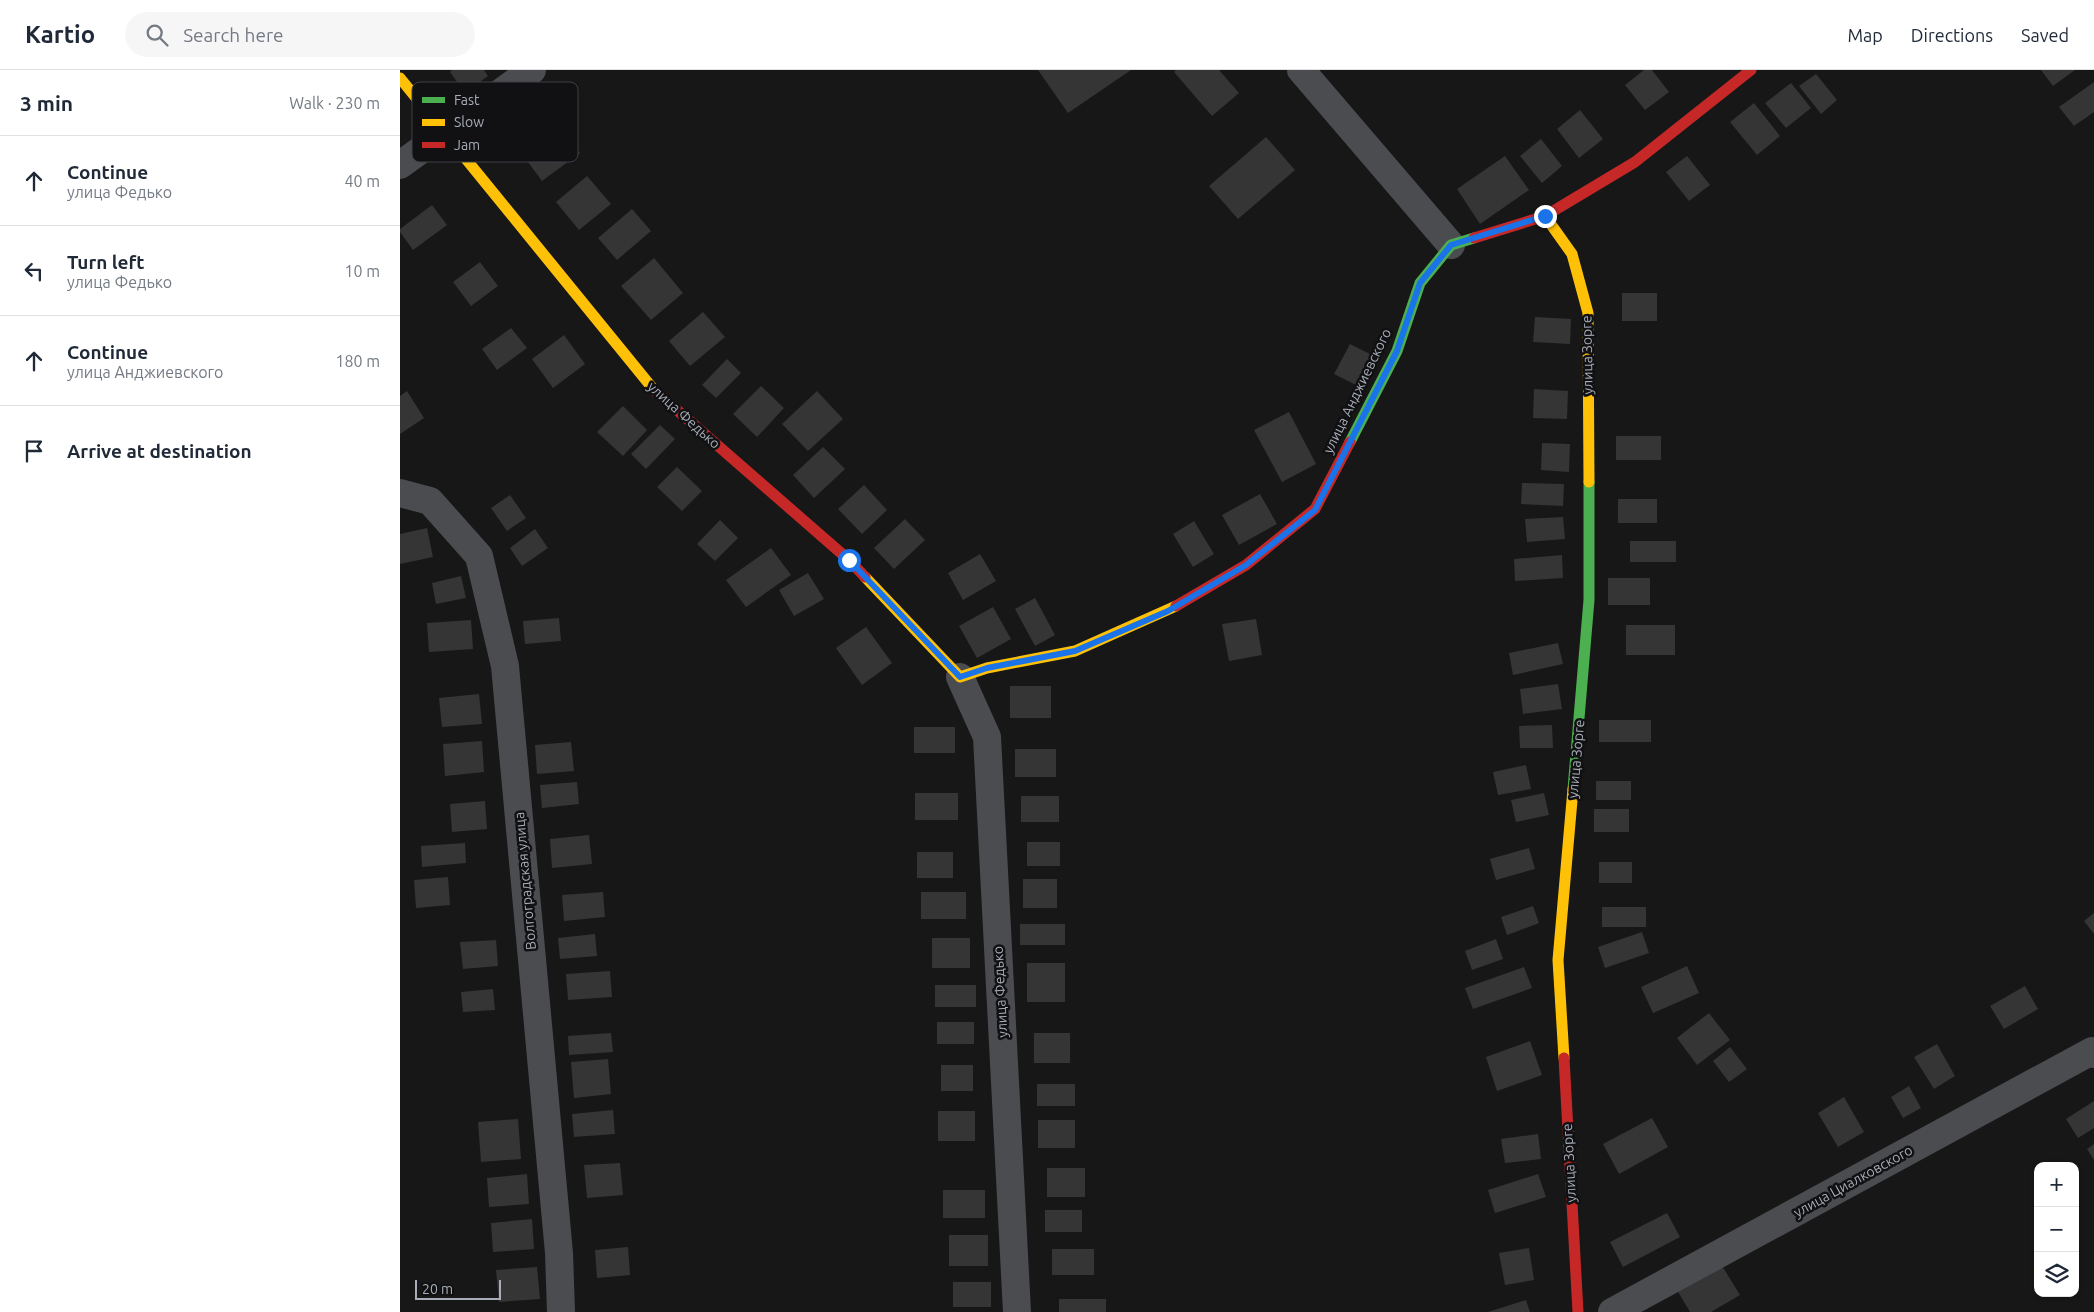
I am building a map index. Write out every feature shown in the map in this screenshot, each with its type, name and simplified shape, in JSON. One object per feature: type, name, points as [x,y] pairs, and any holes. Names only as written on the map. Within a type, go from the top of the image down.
[{"type":"street","points":[[515,82],[532,70]]},
{"type":"street","points":[[1301,70],[1451,245],[1545,216],[1635,162],[1751,70]]},
{"type":"street","name":"улица Федько","points":[[400,78],[412,94]]},
{"type":"street","points":[[400,165],[412,156]]},
{"type":"street","name":"улица Федько","points":[[466,162],[654,390],[849,560],[960,677],[987,737],[1017,1312]]},
{"type":"street","name":"улица Зорге","points":[[1545,216],[1572,254],[1588,313],[1589,600],[1558,960],[1578,1312]]},
{"type":"street","name":"улица Анджиевского","points":[[960,677],[987,668],[1075,651],[1168,611],[1246,565],[1315,510],[1397,351],[1420,283],[1451,245]]},
{"type":"street","name":"Волгоградская улица","points":[[400,493],[430,501],[479,556],[505,666],[558,1253],[561,1312]]},
{"type":"street","name":"улица Циалковского","points":[[1612,1312],[2092,1051],[2094,1054]]},
{"type":"building","points":[[452,70],[484,70],[488,76],[480,82],[457,82],[450,72]]},
{"type":"building","points":[[1038,70],[1131,70],[1068,113]]},
{"type":"building","points":[[1176,70],[1219,70],[1239,93],[1212,116],[1174,72]]},
{"type":"building","points":[[1644,70],[1652,70],[1669,92],[1645,110],[1625,85]]},
{"type":"building","points":[[2041,70],[2075,70],[2053,86]]},
{"type":"building","points":[[1816,74],[1837,100],[1821,114],[1799,86]]},
{"type":"building","points":[[2094,82],[2094,112],[2074,126],[2059,107]]},
{"type":"building","points":[[1791,83],[1811,108],[1786,128],[1765,103]]},
{"type":"building","points":[[1754,103],[1780,136],[1757,155],[1730,122]]},
{"type":"building","points":[[1580,110],[1603,139],[1579,158],[1557,129]]},
{"type":"building","points":[[1266,137],[1295,170],[1238,219],[1209,186]]},
{"type":"building","points":[[1541,139],[1562,166],[1542,183],[1520,156]]},
{"type":"building","points":[[1505,156],[1529,190],[1480,224],[1457,189]]},
{"type":"building","points":[[1687,156],[1710,185],[1689,201],[1666,172]]},
{"type":"building","points":[[528,162],[568,162],[542,181]]},
{"type":"building","points":[[587,176],[611,204],[579,230],[556,202]]},
{"type":"building","points":[[432,205],[447,225],[413,250],[400,232],[400,229]]},
{"type":"building","points":[[632,209],[651,231],[617,260],[598,238]]},
{"type":"building","points":[[654,258],[683,293],[651,320],[621,286]]},
{"type":"building","points":[[480,262],[498,286],[471,306],[453,282]]},
{"type":"building","points":[[1622,293],[1657,293],[1657,321],[1622,321]]},
{"type":"building","points":[[703,312],[725,337],[690,366],[669,341]]},
{"type":"building","points":[[1535,317],[1571,319],[1570,344],[1533,342]]},
{"type":"building","points":[[511,328],[527,348],[497,370],[482,349]]},
{"type":"building","points":[[564,335],[585,364],[553,388],[532,359]]},
{"type":"building","points":[[1350,344],[1378,358],[1362,388],[1334,374]]},
{"type":"building","points":[[727,359],[741,373],[716,398],[702,385]]},
{"type":"building","points":[[761,386],[784,408],[757,437],[733,414]]},
{"type":"building","points":[[1534,389],[1568,391],[1567,419],[1533,418]]},
{"type":"building","points":[[407,391],[424,418],[400,434],[400,396]]},
{"type":"building","points":[[817,391],[843,419],[808,451],[782,424]]},
{"type":"building","points":[[623,406],[647,430],[623,456],[597,432]]},
{"type":"building","points":[[1289,412],[1316,464],[1282,482],[1254,430]]},
{"type":"building","points":[[660,425],[675,439],[646,469],[631,454]]},
{"type":"building","points":[[1616,436],[1661,436],[1661,460],[1616,460]]},
{"type":"building","points":[[1542,443],[1570,444],[1569,472],[1541,470]]},
{"type":"building","points":[[823,447],[845,469],[814,498],[793,475]]},
{"type":"building","points":[[677,467],[702,491],[682,511],[657,487]]},
{"type":"building","points":[[1522,483],[1564,484],[1563,506],[1521,504]]},
{"type":"building","points":[[864,485],[887,510],[862,534],[838,509]]},
{"type":"building","points":[[1260,494],[1277,524],[1239,545],[1222,515]]},
{"type":"building","points":[[510,495],[526,518],[507,531],[491,508]]},
{"type":"building","points":[[1618,499],[1657,499],[1657,523],[1618,523]]},
{"type":"building","points":[[1563,517],[1565,539],[1527,542],[1525,519]]},
{"type":"building","points":[[905,519],[925,540],[894,569],[874,548]]},
{"type":"building","points":[[720,520],[738,538],[715,561],[697,544]]},
{"type":"building","points":[[1194,521],[1214,554],[1193,567],[1173,534]]},
{"type":"building","points":[[427,528],[433,557],[400,564],[400,534]]},
{"type":"building","points":[[535,529],[548,548],[522,566],[510,548]]},
{"type":"building","points":[[1630,541],[1676,541],[1676,562],[1630,562]]},
{"type":"building","points":[[771,548],[791,575],[746,607],[726,580]]},
{"type":"building","points":[[980,554],[996,581],[963,600],[948,573]]},
{"type":"building","points":[[1562,555],[1563,578],[1515,581],[1514,559]]},
{"type":"building","points":[[808,573],[824,599],[794,616],[779,590]]},
{"type":"building","points":[[461,576],[466,598],[436,604],[432,583]]},
{"type":"building","points":[[1608,578],[1650,578],[1650,605],[1608,605]]},
{"type":"building","points":[[1035,598],[1055,635],[1035,646],[1015,609]]},
{"type":"building","points":[[993,607],[1011,639],[977,658],[959,626]]},
{"type":"building","points":[[559,618],[561,641],[525,644],[523,621]]},
{"type":"building","points":[[1256,619],[1262,655],[1229,661],[1222,624]]},
{"type":"building","points":[[471,620],[473,649],[429,652],[427,623]]},
{"type":"building","points":[[1626,625],[1675,625],[1675,655],[1626,655]]},
{"type":"building","points":[[866,627],[892,663],[862,685],[836,648]]},
{"type":"building","points":[[1558,643],[1563,664],[1513,675],[1509,653]]},
{"type":"building","points":[[1558,684],[1562,709],[1523,714],[1520,689]]},
{"type":"building","points":[[1010,686],[1051,686],[1051,718],[1010,718]]},
{"type":"building","points":[[479,694],[482,724],[442,727],[439,698]]},
{"type":"building","points":[[1599,720],[1651,720],[1651,742],[1599,742]]},
{"type":"building","points":[[1552,725],[1553,748],[1520,748],[1519,726]]},
{"type":"building","points":[[914,727],[955,727],[955,753],[914,753]]},
{"type":"building","points":[[482,741],[484,772],[445,776],[443,744]]},
{"type":"building","points":[[571,742],[574,771],[537,774],[535,745]]},
{"type":"building","points":[[1015,749],[1056,749],[1056,777],[1015,777]]},
{"type":"building","points":[[1526,765],[1531,789],[1498,795],[1493,772]]},
{"type":"building","points":[[1596,781],[1631,781],[1631,800],[1596,800]]},
{"type":"building","points":[[577,782],[579,804],[542,808],[540,785]]},
{"type":"building","points":[[915,793],[958,793],[958,820],[915,820]]},
{"type":"building","points":[[1544,793],[1549,815],[1516,822],[1511,800]]},
{"type":"building","points":[[1021,796],[1059,796],[1059,822],[1021,822]]},
{"type":"building","points":[[485,801],[487,829],[452,832],[450,804]]},
{"type":"building","points":[[1594,809],[1629,809],[1629,832],[1594,832]]},
{"type":"building","points":[[589,835],[592,864],[552,868],[550,839]]},
{"type":"building","points":[[1027,842],[1060,842],[1060,866],[1027,866]]},
{"type":"building","points":[[465,843],[466,863],[422,867],[421,846]]},
{"type":"building","points":[[1529,848],[1535,869],[1496,880],[1490,859]]},
{"type":"building","points":[[917,852],[953,852],[953,878],[917,878]]},
{"type":"building","points":[[1599,862],[1632,862],[1632,883],[1599,883]]},
{"type":"building","points":[[448,877],[450,905],[416,908],[414,880]]},
{"type":"building","points":[[1023,879],[1057,879],[1057,908],[1023,908]]},
{"type":"building","points":[[603,892],[605,917],[564,921],[562,895]]},
{"type":"building","points":[[921,892],[966,892],[966,919],[921,919]]},
{"type":"building","points":[[1533,906],[1539,923],[1507,935],[1501,917]]},
{"type":"building","points":[[1602,907],[1646,907],[1646,927],[1602,927]]},
{"type":"building","points":[[2094,913],[2094,934],[2084,921]]},
{"type":"building","points":[[1020,924],[1065,924],[1065,945],[1020,945]]},
{"type":"building","points":[[1642,932],[1649,953],[1605,968],[1598,947]]},
{"type":"building","points":[[595,934],[597,956],[560,959],[558,938]]},
{"type":"building","points":[[932,938],[970,938],[970,968],[932,968]]},
{"type":"building","points":[[1496,939],[1503,959],[1472,970],[1465,951]]},
{"type":"building","points":[[496,940],[498,966],[463,969],[460,942]]},
{"type":"building","points":[[1027,963],[1065,963],[1065,1002],[1027,1002]]},
{"type":"building","points":[[1687,966],[1699,993],[1653,1013],[1641,987]]},
{"type":"building","points":[[1524,967],[1532,988],[1473,1009],[1465,988]]},
{"type":"building","points":[[610,971],[612,997],[568,1000],[566,974]]},
{"type":"building","points":[[935,985],[976,985],[976,1007],[935,1007]]},
{"type":"building","points":[[2025,986],[2038,1009],[2004,1029],[1990,1006]]},
{"type":"building","points":[[493,989],[495,1010],[463,1012],[461,992]]},
{"type":"building","points":[[1709,1013],[1730,1040],[1697,1065],[1677,1038]]},
{"type":"building","points":[[937,1022],[974,1022],[974,1044],[937,1044]]},
{"type":"building","points":[[611,1033],[613,1052],[569,1055],[568,1036]]},
{"type":"building","points":[[1034,1033],[1070,1033],[1070,1063],[1034,1063]]},
{"type":"building","points":[[1530,1041],[1542,1075],[1497,1091],[1486,1057]]},
{"type":"building","points":[[1937,1044],[1955,1076],[1934,1089],[1914,1057]]},
{"type":"building","points":[[1730,1047],[1747,1069],[1729,1082],[1713,1061]]},
{"type":"building","points":[[608,1059],[611,1094],[574,1098],[571,1062]]},
{"type":"building","points":[[941,1065],[973,1065],[973,1091],[941,1091]]},
{"type":"building","points":[[1037,1084],[1075,1084],[1075,1106],[1037,1106]]},
{"type":"building","points":[[1909,1086],[1921,1108],[1903,1118],[1891,1097]]},
{"type":"building","points":[[1844,1097],[1864,1132],[1838,1147],[1818,1113]]},
{"type":"building","points":[[2094,1101],[2094,1128],[2078,1138],[2066,1119]]},
{"type":"building","points":[[613,1110],[615,1134],[574,1137],[572,1114]]},
{"type":"building","points":[[938,1111],[975,1111],[975,1141],[938,1141]]},
{"type":"building","points":[[1652,1118],[1668,1147],[1619,1174],[1603,1144]]},
{"type":"building","points":[[518,1119],[521,1159],[481,1162],[478,1122]]},
{"type":"building","points":[[1038,1120],[1075,1120],[1075,1148],[1038,1148]]},
{"type":"building","points":[[1538,1134],[1541,1159],[1505,1163],[1501,1139]]},
{"type":"building","points":[[2094,1144],[2094,1160],[2087,1149]]},
{"type":"building","points":[[620,1163],[623,1195],[587,1198],[584,1165]]},
{"type":"building","points":[[1047,1168],[1085,1168],[1085,1197],[1047,1197]]},
{"type":"building","points":[[527,1174],[529,1204],[489,1207],[487,1178]]},
{"type":"building","points":[[1538,1174],[1546,1197],[1495,1213],[1488,1190]]},
{"type":"building","points":[[943,1190],[985,1190],[985,1218],[943,1218]]},
{"type":"building","points":[[1045,1210],[1082,1210],[1082,1232],[1045,1232]]},
{"type":"building","points":[[1667,1213],[1680,1237],[1623,1267],[1610,1242]]},
{"type":"building","points":[[532,1219],[534,1249],[493,1252],[491,1223]]},
{"type":"building","points":[[949,1235],[988,1235],[988,1266],[949,1266]]},
{"type":"building","points":[[628,1247],[630,1275],[597,1278],[595,1250]]},
{"type":"building","points":[[1529,1248],[1534,1280],[1505,1285],[1499,1253]]},
{"type":"building","points":[[1052,1249],[1094,1249],[1094,1275],[1052,1275]]},
{"type":"building","points":[[1721,1264],[1740,1295],[1711,1312],[1690,1312],[1677,1290]]},
{"type":"building","points":[[537,1267],[540,1299],[499,1302],[496,1270]]},
{"type":"building","points":[[953,1282],[991,1282],[991,1307],[953,1307]]},
{"type":"building","points":[[1059,1299],[1106,1299],[1106,1312],[1059,1312]]},
{"type":"building","points":[[1526,1300],[1530,1312],[1488,1312]]},
{"type":"traffic: fast","points":[[1350,442],[1397,351],[1420,283],[1451,245],[1474,238]]},
{"type":"traffic: fast","points":[[1573,789],[1589,600],[1589,482]]},
{"type":"traffic: slow","points":[[400,78],[412,93]]},
{"type":"traffic: slow","points":[[468,162],[654,390]]},
{"type":"traffic: slow","points":[[1545,216],[1572,254],[1588,313],[1589,482]]},
{"type":"traffic: slow","points":[[865,577],[960,677],[987,668],[1075,651],[1176,606]]},
{"type":"traffic: slow","points":[[1564,1058],[1558,960],[1573,789]]},
{"type":"traffic: jam","points":[[1474,238],[1545,216],[1635,162],[1751,70]]},
{"type":"traffic: jam","points":[[654,390],[849,560],[865,577]]},
{"type":"traffic: jam","points":[[1176,606],[1246,565],[1315,509],[1350,442]]},
{"type":"traffic: jam","points":[[1564,1058],[1578,1312]]},
{"type":"route","points":[[849,560],[960,677],[987,668],[1075,651],[1168,611],[1246,565],[1315,510],[1397,351],[1420,283],[1451,245],[1545,216]]}]
